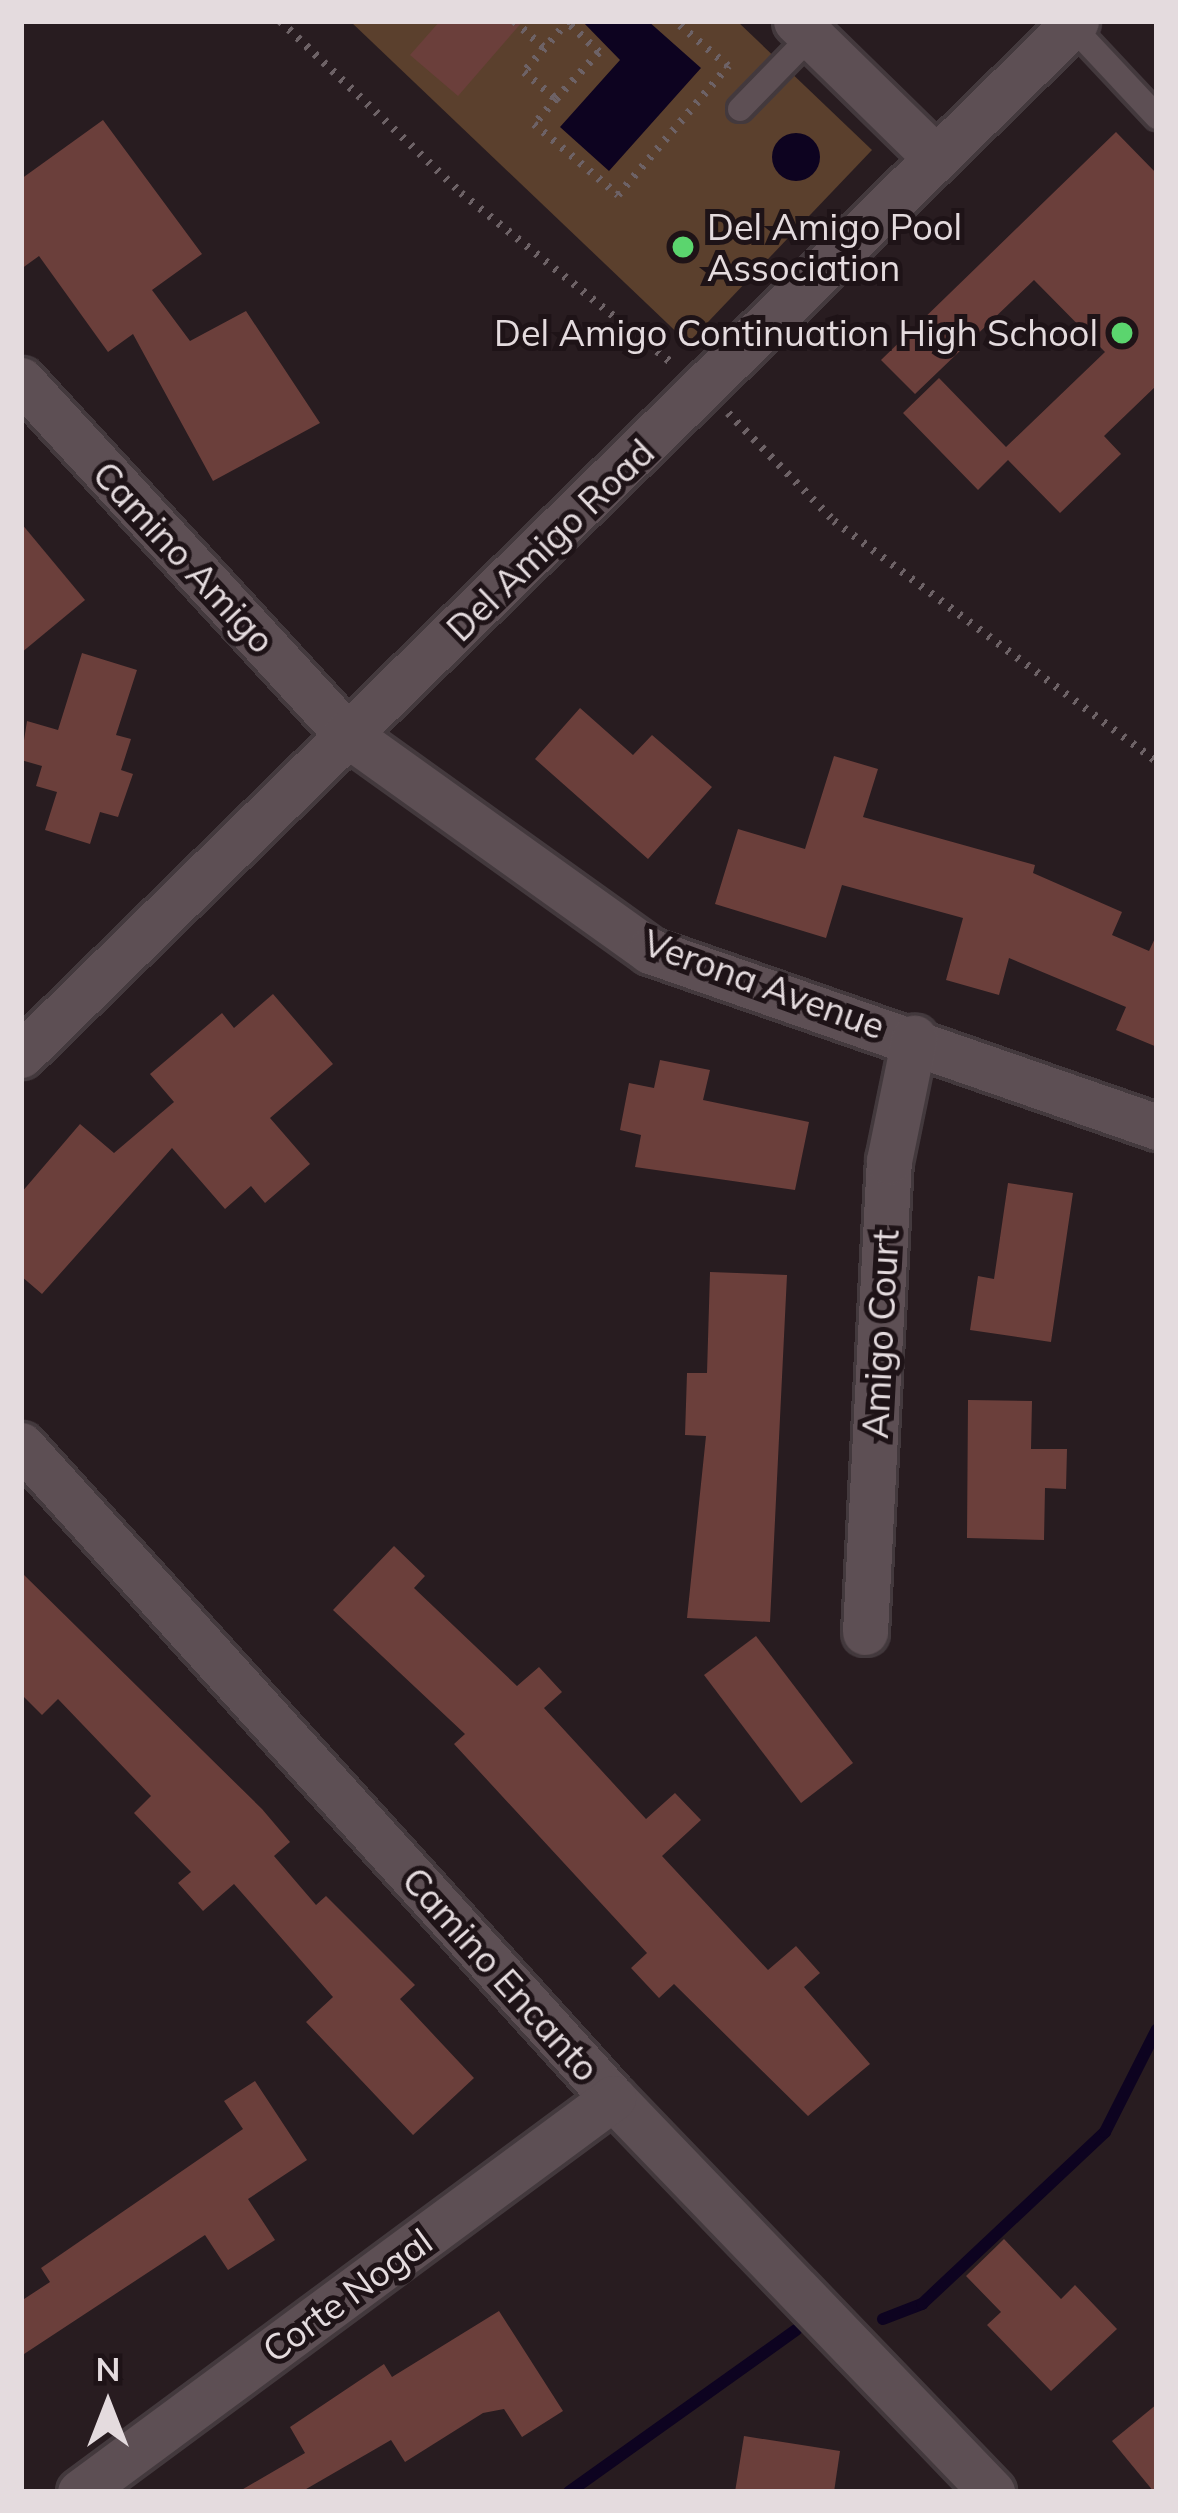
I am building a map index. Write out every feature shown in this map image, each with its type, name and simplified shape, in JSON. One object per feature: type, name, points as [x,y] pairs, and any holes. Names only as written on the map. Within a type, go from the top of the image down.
[{"type":"street","name":"Del Amigo Road","points":[[22,1051],[1074,23]]},
{"type":"street","points":[[803,28],[936,158]]},
{"type":"street","name":"Camino Amigo","points":[[21,380],[347,734]]},
{"type":"street","name":"Verona Avenue","points":[[347,734],[650,951],[914,1038],[1157,1127]]},
{"type":"street","name":"Amigo Court","points":[[865,1632],[890,1161],[914,1038]]},
{"type":"street","name":"Camino Encanto","points":[[21,1445],[613,2098],[992,2492]]},
{"type":"street","name":"Corte Nogal","points":[[80,2492],[613,2098]]},
{"type":"lane","points":[[1074,23],[1157,117]]},
{"type":"lane","points":[[740,109],[803,28]]},
{"type":"path","points":[[514,21],[544,48]]},
{"type":"path","points":[[556,99],[524,73],[567,22],[599,52],[535,124],[617,195],[728,66],[675,21]]},
{"type":"shaded area","name":"Del Amigo Pool Association","points":[[350,21],[737,21],[872,150],[688,343]]},
{"type":"shaded area","points":[[582,21],[648,21],[701,68],[609,171],[560,127],[620,60]]},
{"type":"shaded area","points":[[796,133],[813,140],[820,157],[813,174],[796,181],[779,174],[772,157],[779,140]]},
{"type":"building","points":[[440,21],[523,21],[458,96],[410,55]]},
{"type":"building","points":[[103,120],[202,254],[152,290],[190,341],[246,311],[320,423],[213,481],[133,334],[108,352],[39,256],[21,269],[21,179]]},
{"type":"building","name":"Del Amigo Continuation High School","points":[[1116,132],[1157,174],[1157,385],[1104,436],[1121,454],[1060,513],[1008,460],[978,490],[903,413],[939,378],[1006,447],[1105,352],[1034,280],[915,394],[881,360]]},
{"type":"building","points":[[21,523],[85,600],[21,653]]},
{"type":"building","points":[[82,653],[137,670],[116,735],[131,739],[121,770],[133,774],[118,817],[100,812],[90,844],[45,830],[57,792],[36,786],[42,766],[21,760],[27,721],[58,730]]},
{"type":"building","points":[[580,708],[633,755],[652,735],[712,787],[648,859],[535,759]]},
{"type":"building","points":[[834,756],[878,769],[863,817],[1035,865],[1033,873],[1122,912],[1112,935],[1149,951],[1157,934],[1157,1047],[1116,1030],[1126,1007],[1009,958],[999,995],[946,980],[963,918],[842,885],[826,938],[715,904],[738,829],[805,849]]},
{"type":"building","points":[[273,994],[333,1064],[270,1118],[310,1164],[265,1203],[251,1186],[225,1209],[172,1148],[42,1294],[21,1276],[21,1193],[80,1124],[114,1153],[174,1102],[150,1074],[222,1013],[234,1028]]},
{"type":"building","points":[[660,1060],[710,1070],[703,1100],[809,1122],[795,1190],[635,1167],[641,1135],[620,1130],[629,1083],[654,1088]]},
{"type":"building","points":[[1008,1183],[1073,1193],[1051,1342],[970,1330],[978,1276],[994,1279]]},
{"type":"building","points":[[710,1272],[787,1275],[770,1622],[687,1618],[706,1436],[685,1435],[687,1373],[707,1373]]},
{"type":"building","points":[[968,1400],[1032,1401],[1031,1449],[1067,1449],[1066,1489],[1045,1488],[1044,1540],[967,1538]]},
{"type":"building","points":[[394,1546],[425,1576],[414,1588],[517,1686],[539,1667],[562,1692],[544,1708],[646,1819],[675,1793],[701,1820],[662,1856],[768,1970],[796,1946],[820,1973],[804,1987],[870,2064],[808,2116],[674,1984],[659,1998],[631,1968],[647,1953],[454,1744],[465,1734],[333,1610]]},
{"type":"building","points":[[21,1572],[262,1809],[290,1842],[274,1856],[316,1905],[326,1896],[415,1985],[400,1999],[474,2078],[413,2135],[306,2022],[333,1997],[234,1884],[203,1911],[178,1883],[191,1872],[134,1813],[151,1796],[58,1699],[42,1715],[21,1694]]},
{"type":"building","points":[[756,1636],[853,1763],[801,1803],[704,1675]]},
{"type":"building","points":[[255,2081],[307,2160],[248,2199],[275,2240],[228,2270],[205,2235],[21,2356],[21,2301],[50,2282],[41,2268],[243,2129],[224,2101]]},
{"type":"building","points":[[1004,2239],[1061,2299],[1075,2285],[1117,2329],[1051,2391],[987,2325],[1001,2312],[966,2276]]},
{"type":"building","points":[[499,2311],[563,2411],[522,2437],[504,2409],[483,2413],[405,2462],[391,2440],[301,2492],[238,2492],[305,2453],[290,2427],[384,2364],[392,2377]]},
{"type":"building","points":[[1157,2404],[1157,2492],[1154,2492],[1112,2441]]},
{"type":"building","points":[[744,2436],[840,2451],[834,2492],[735,2492]]},
{"type":"waterway","points":[[883,2319],[922,2304],[1105,2132],[1157,2029]]},
{"type":"waterway","points":[[569,2492],[796,2330]]},
{"type":"place","name":"Del Amigo Pool Association","points":[[683,247]]},
{"type":"place","name":"Del Amigo Continuation High School","points":[[1122,333]]}]
